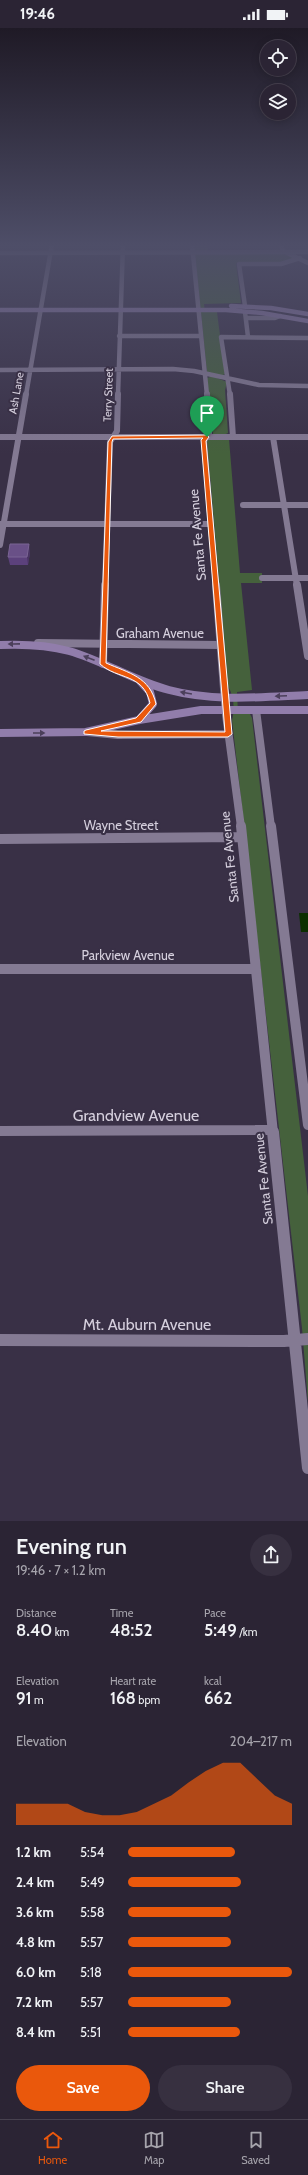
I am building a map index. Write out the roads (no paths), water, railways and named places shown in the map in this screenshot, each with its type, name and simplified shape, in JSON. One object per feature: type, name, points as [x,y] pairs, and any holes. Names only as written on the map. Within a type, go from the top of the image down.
[{"type":"main road","points":[[266,314],[308,320]]},
{"type":"main road","points":[[266,314],[308,320]]},
{"type":"main road","name":"Graham Avenue","points":[[0,644],[29,644],[68,651],[137,679],[183,693],[224,698],[308,696]]},
{"type":"main road","points":[[137,679],[150,692],[153,704],[138,720]]},
{"type":"main road","points":[[0,733],[86,732],[138,720],[201,710],[308,710]]},
{"type":"street","name":"Ash Lane","points":[[0,545],[2,524],[40,314]]},
{"type":"street","name":"Terry Street","points":[[103,664],[110,442],[116,431],[120,314]]},
{"type":"street","name":"Santa Fe Avenue","points":[[198,314],[209,433],[204,440],[224,698],[242,837],[271,1130],[308,1468]]},
{"type":"street","points":[[246,314],[248,337]]},
{"type":"street","points":[[246,318],[275,318],[280,316]]},
{"type":"street","points":[[119,336],[200,336]]},
{"type":"street","points":[[233,437],[228,379],[221,337],[308,338]]},
{"type":"street","points":[[0,370],[173,369],[258,385],[308,386]]},
{"type":"street","points":[[0,437],[308,437]]},
{"type":"street","points":[[273,437],[308,656]]},
{"type":"street","points":[[243,505],[308,505]]},
{"type":"street","points":[[2,524],[210,524]]},
{"type":"street","points":[[262,578],[308,578]]},
{"type":"street","name":"Graham Avenue","points":[[29,644],[104,642],[110,645],[220,644]]},
{"type":"street","points":[[256,710],[308,1125]]},
{"type":"street","points":[[86,732],[118,735],[228,734]]},
{"type":"street","name":"Wayne Street","points":[[0,839],[242,837]]},
{"type":"street","name":"Parkview Avenue","points":[[0,968],[255,969]]},
{"type":"street","name":"Grandview Avenue","points":[[0,1131],[271,1130]]},
{"type":"street","name":"Mt. Auburn Avenue","points":[[0,1340],[308,1339]]}]
